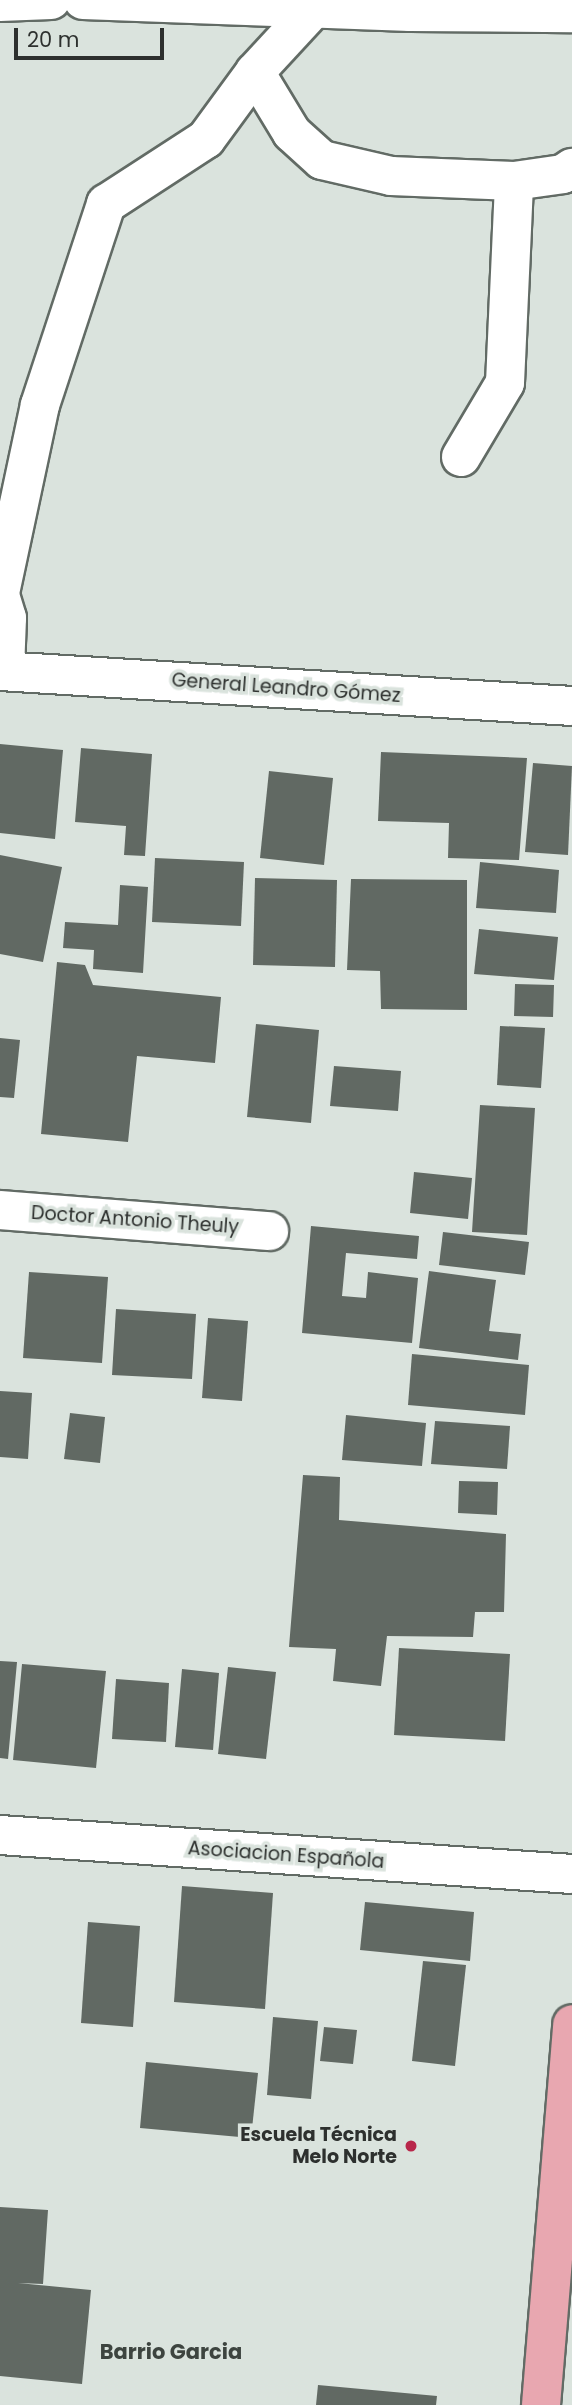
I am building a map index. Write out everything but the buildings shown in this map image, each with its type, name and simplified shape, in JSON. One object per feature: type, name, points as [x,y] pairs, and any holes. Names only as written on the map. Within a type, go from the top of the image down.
[{"type":"main road","points":[[541,2405],[560,2317],[572,2024]]},
{"type":"street","points":[[0,2],[51,0]]},
{"type":"street","points":[[83,0],[572,13]]},
{"type":"street","points":[[3,671],[8,618],[0,594],[40,405],[106,204],[206,139],[255,72],[314,8]]},
{"type":"street","points":[[255,72],[292,133],[322,160],[391,176],[514,181],[563,174],[572,168]]},
{"type":"street","points":[[461,457],[505,383],[514,181]]},
{"type":"street","name":"General Leandro Gómez","points":[[3,671],[572,706]]},
{"type":"street","name":"Doctor Antonio Theuly","points":[[0,1210],[269,1231]]},
{"type":"street","name":"Asociacion Española","points":[[0,1835],[572,1874]]},
{"type":"place","name":"Escuela Técnica Melo Norte","points":[[411,2146]]},
{"type":"district","name":"Barrio Garcia","points":[[171,2352]]}]
